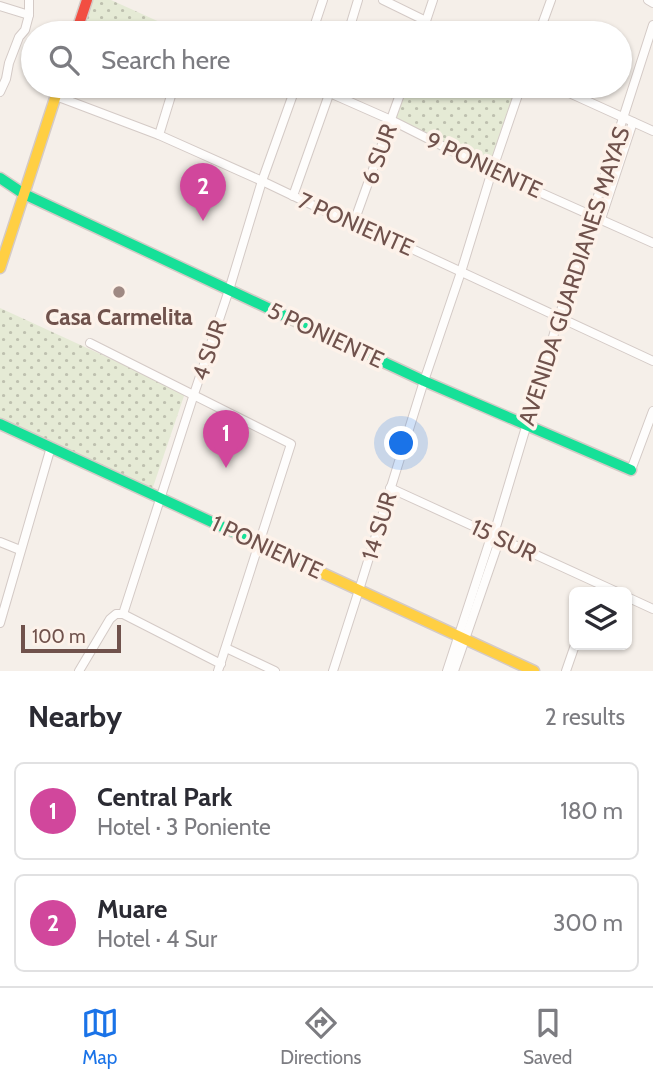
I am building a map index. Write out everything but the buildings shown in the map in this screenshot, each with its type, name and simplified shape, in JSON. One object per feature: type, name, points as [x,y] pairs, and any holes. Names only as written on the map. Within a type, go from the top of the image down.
[{"type":"street","points":[[27,21],[29,0]]},
{"type":"street","points":[[80,21],[86,0]]},
{"type":"street","points":[[316,21],[323,0]]},
{"type":"street","points":[[352,21],[358,0]]},
{"type":"street","points":[[383,0],[426,21],[432,0]]},
{"type":"street","points":[[543,21],[551,0]]},
{"type":"street","points":[[648,0],[653,3]]},
{"type":"street","points":[[0,6],[29,15]]},
{"type":"street","name":"AVENIDA GUARDIANES MAYAS","points":[[462,638],[496,533],[559,317],[597,217],[628,120],[653,25]]},
{"type":"street","points":[[0,92],[21,35]]},
{"type":"street","points":[[0,268],[55,98]]},
{"type":"street","name":"7 PONIENTE","points":[[73,98],[350,223],[354,222],[653,361]]},
{"type":"street","points":[[159,135],[170,98]]},
{"type":"street","name":"4 SUR","points":[[79,671],[110,619],[119,614],[161,498],[262,181],[292,98]]},
{"type":"street","points":[[293,196],[328,98]]},
{"type":"street","name":"9 PONIENTE","points":[[348,98],[492,171],[653,243]]},
{"type":"street","name":"6 SUR","points":[[354,222],[399,98]]},
{"type":"street","name":"14 SUR","points":[[332,671],[517,98]]},
{"type":"street","points":[[580,98],[653,131]]},
{"type":"street","name":"5 PONIENTE","points":[[0,178],[24,194],[424,381],[631,470]]},
{"type":"street","points":[[90,343],[291,444],[220,667],[119,614]]},
{"type":"street","points":[[631,470],[653,411]]},
{"type":"street","name":"1 PONIENTE","points":[[0,424],[534,671]]},
{"type":"street","points":[[0,623],[51,447]]},
{"type":"street","name":"15 SUR","points":[[390,488],[496,533],[606,587]]},
{"type":"street","points":[[0,542],[20,550]]},
{"type":"street","points":[[596,587],[597,583]]},
{"type":"street","points":[[632,599],[653,609]]},
{"type":"street","points":[[447,671],[462,638]]},
{"type":"street","points":[[454,671],[462,638]]},
{"type":"street","points":[[226,648],[275,671]]},
{"type":"street","points":[[566,671],[573,650]]},
{"type":"green space","points":[[93,0],[111,0],[157,21],[86,21]]},
{"type":"green space","points":[[402,98],[514,98],[491,167],[394,119]]},
{"type":"green space","points":[[0,308],[185,393],[152,490],[0,421]]},
{"type":"traffic: fast","points":[[0,178],[24,194],[424,381],[631,470]]},
{"type":"traffic: fast","points":[[0,424],[307,566]]},
{"type":"traffic: slow","points":[[0,268],[55,98]]},
{"type":"traffic: slow","points":[[307,566],[534,671]]},
{"type":"traffic: jam","points":[[80,21],[87,0]]},
{"type":"place","name":"Muare","points":[[203,221]]},
{"type":"place","name":"Casa Carmelita","points":[[119,292]]},
{"type":"place","name":"Central Park","points":[[226,468]]}]
